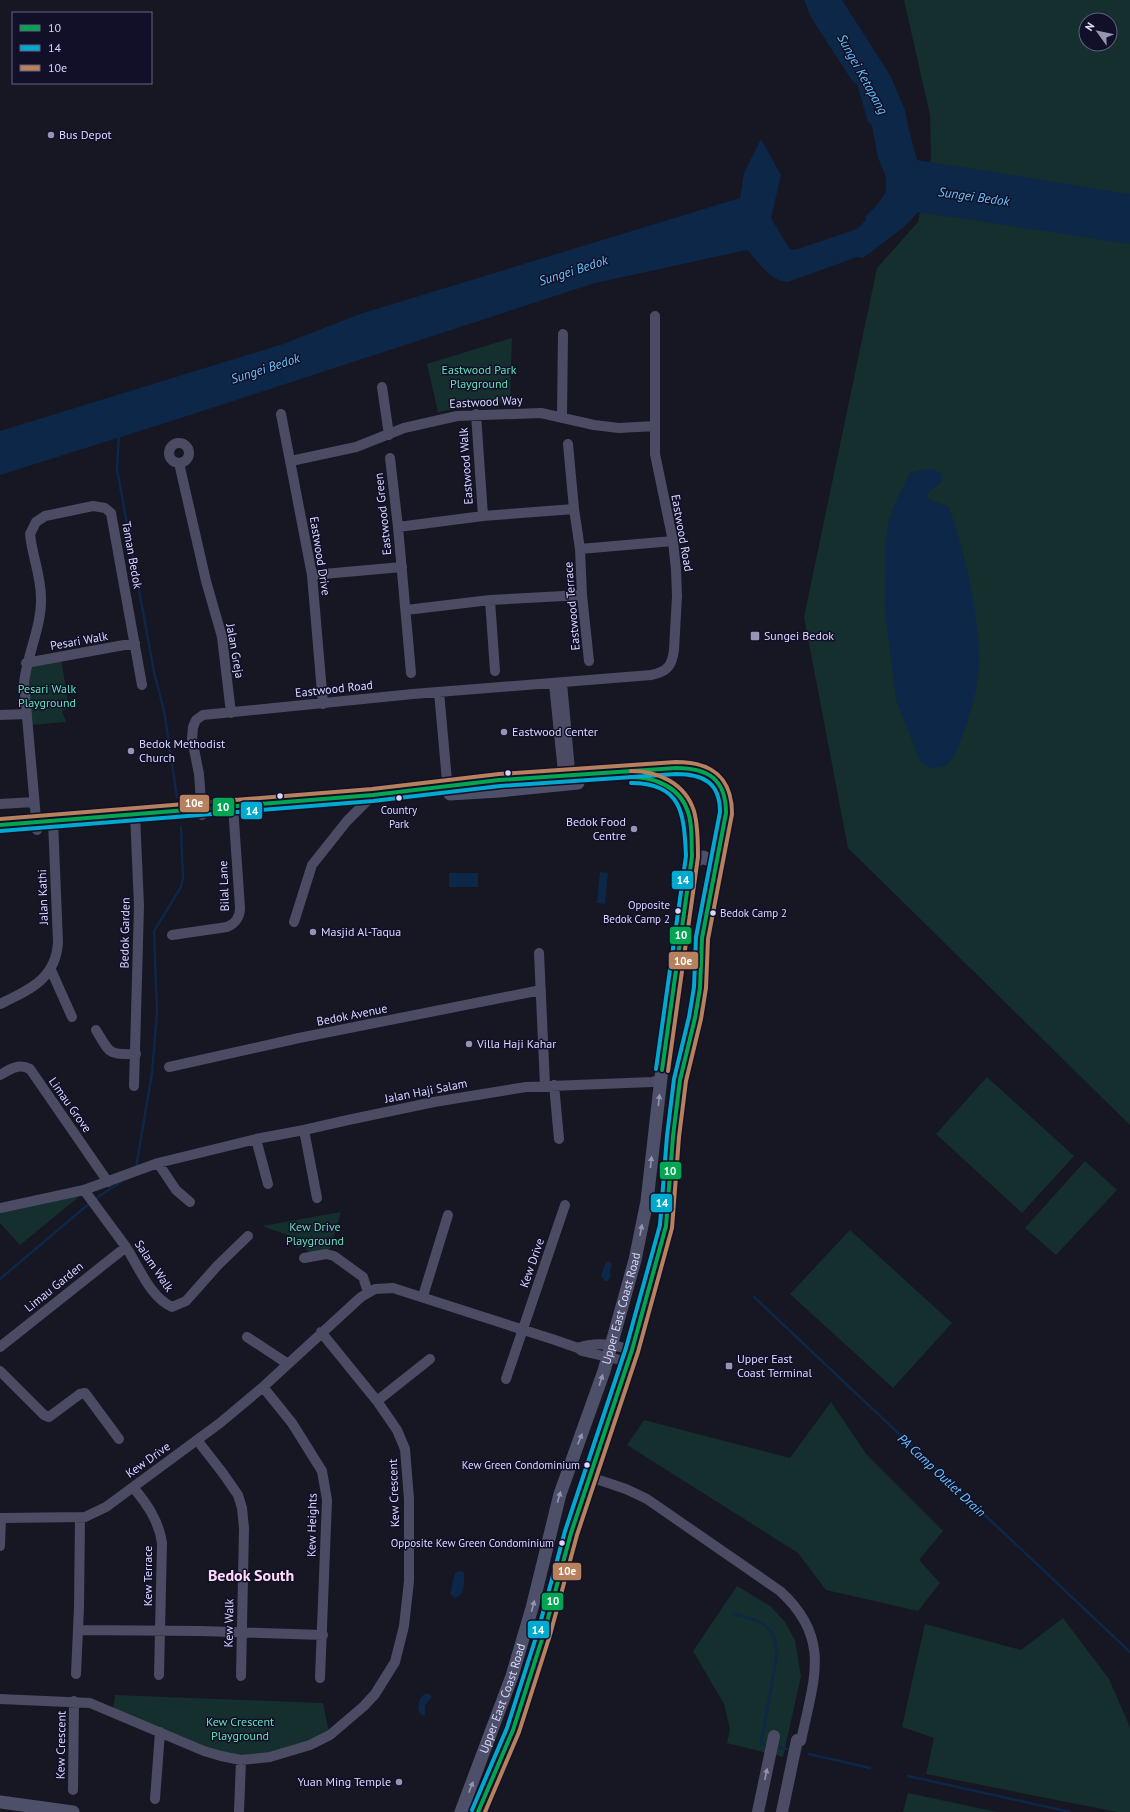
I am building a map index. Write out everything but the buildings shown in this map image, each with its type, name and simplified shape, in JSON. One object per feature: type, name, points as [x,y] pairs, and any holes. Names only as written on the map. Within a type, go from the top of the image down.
[{"type":"main road","name":"Upper East Coast Road","points":[[481,1809],[513,1730],[544,1632],[571,1533],[631,1356],[655,1262],[666,1226],[673,1136],[680,1080],[695,1018],[700,988],[702,938],[727,804],[726,796],[715,778],[699,770],[676,768],[567,779]]},
{"type":"main road","name":"Upper East Coast Road","points":[[461,1812],[512,1676],[532,1608],[553,1519],[566,1476],[589,1414],[635,1260],[647,1201],[661,1080],[691,864],[691,825],[688,811],[673,791],[661,782],[643,776],[567,779]]},
{"type":"main road","points":[[0,833],[53,824],[369,799],[448,790],[494,792],[567,779]]},
{"type":"main road","points":[[0,825],[37,826]]},
{"type":"main road","points":[[691,864],[703,857],[716,863]]},
{"type":"main road","points":[[0,1802],[73,1812]]},
{"type":"street","name":"Eastwood Road","points":[[231,713],[439,692],[652,676],[668,669],[673,659],[677,596],[673,542],[656,466],[655,316]]},
{"type":"street","points":[[562,417],[563,334]]},
{"type":"street","points":[[382,387],[389,435]]},
{"type":"street","name":"Eastwood Way","points":[[291,461],[356,447],[424,422],[476,414],[541,413],[584,423],[619,428],[655,426]]},
{"type":"street","name":"Eastwood Drive","points":[[281,414],[312,575],[323,704]]},
{"type":"street","name":"Eastwood Walk","points":[[476,414],[483,516]]},
{"type":"street","name":"Eastwood Terrace","points":[[568,444],[574,509],[580,549],[582,595],[589,661]]},
{"type":"street","name":"Eastwood Green","points":[[390,458],[402,567],[411,673]]},
{"type":"street","name":"Jalan Greja","points":[[179,463],[206,581],[222,637],[231,713]]},
{"type":"street","name":"Taman Bedok","points":[[37,826],[24,683],[26,663],[41,604],[40,583],[31,537],[32,527],[42,516],[93,506],[105,508],[112,516],[142,685]]},
{"type":"street","name":"Eastwood Walk","points":[[398,527],[483,516],[574,509]]},
{"type":"street","name":"Eastwood Terrace","points":[[580,549],[673,542]]},
{"type":"street","name":"Eastwood Green","points":[[312,575],[402,567]]},
{"type":"street","points":[[406,610],[490,600],[582,595]]},
{"type":"street","points":[[490,600],[495,671]]},
{"type":"street","name":"Pesari Walk","points":[[26,663],[135,643]]},
{"type":"street","points":[[558,684],[567,779]]},
{"type":"street","points":[[439,692],[448,790]]},
{"type":"street","points":[[202,812],[199,774],[192,739],[194,724],[198,718],[203,715],[231,713]]},
{"type":"street","points":[[0,715],[27,714]]},
{"type":"street","points":[[294,922],[312,865],[347,820],[369,799]]},
{"type":"street","points":[[0,804],[34,802]]},
{"type":"street","name":"Bilal Lane","points":[[172,935],[223,928],[233,924],[238,917],[240,908],[233,810]]},
{"type":"street","name":"Bedok Garden","points":[[134,1086],[139,906],[135,817]]},
{"type":"street","name":"Jalan Kathi","points":[[0,1004],[31,988],[42,980],[51,970],[56,956],[58,942],[53,824]]},
{"type":"street","points":[[539,953],[550,1085],[559,1139]]},
{"type":"street","points":[[51,970],[72,1016]]},
{"type":"street","name":"Bedok Avenue","points":[[169,1067],[299,1038],[541,990]]},
{"type":"street","points":[[96,1030],[109,1051],[113,1054],[136,1054]]},
{"type":"street","name":"Limau Grove","points":[[0,1075],[12,1068],[20,1066],[30,1069],[108,1182]]},
{"type":"street","name":"Jalan Haji Salam","points":[[84,1190],[158,1162],[256,1139],[434,1102],[510,1089],[550,1085],[619,1084],[661,1080]]},
{"type":"street","points":[[304,1130],[317,1198]]},
{"type":"street","points":[[256,1139],[268,1184]]},
{"type":"street","points":[[158,1162],[176,1190],[190,1202]]},
{"type":"street","points":[[0,1208],[84,1190]]},
{"type":"street","name":"Salam Walk","points":[[84,1190],[126,1247],[155,1294],[164,1304],[172,1307],[186,1301],[218,1265],[248,1236]]},
{"type":"street","name":"Kew Drive","points":[[506,1379],[565,1205]]},
{"type":"street","points":[[422,1296],[448,1215]]},
{"type":"street","name":"Limau Garden","points":[[0,1348],[126,1247]]},
{"type":"street","points":[[304,1258],[326,1254],[334,1256],[363,1277],[368,1292]]},
{"type":"street","name":"Kew Drive","points":[[1,1518],[80,1517],[91,1515],[133,1487],[197,1440],[263,1387],[321,1332],[368,1292],[386,1287],[422,1296],[523,1329],[578,1348],[582,1351],[607,1357],[631,1356]]},
{"type":"street","name":"Kew Crescent","points":[[0,1698],[74,1701],[95,1704],[212,1753],[241,1760],[270,1757],[310,1745],[330,1735],[352,1717],[375,1694],[395,1662],[404,1626],[409,1588],[409,1478],[407,1458],[402,1440],[377,1401],[321,1332]]},
{"type":"street","points":[[247,1337],[288,1364]]},
{"type":"street","points":[[578,1348],[589,1344],[611,1344],[631,1356]]},
{"type":"street","points":[[377,1401],[430,1359]]},
{"type":"street","points":[[0,1371],[44,1415],[49,1417],[80,1394],[85,1393],[119,1439]]},
{"type":"street","name":"Kew Heights","points":[[263,1387],[292,1423],[322,1471],[326,1500],[323,1635],[320,1678]]},
{"type":"street","name":"Kew Walk","points":[[197,1440],[235,1489],[241,1502],[244,1528],[241,1676]]},
{"type":"street","points":[[590,1477],[626,1489],[647,1499],[780,1591],[791,1601],[804,1620],[812,1637],[816,1659],[815,1677],[782,1812]]},
{"type":"street","name":"Kew Terrace","points":[[133,1487],[155,1518],[160,1529],[162,1543],[159,1675]]},
{"type":"street","points":[[76,1674],[80,1517]]},
{"type":"street","points":[[0,1546],[1,1518]]},
{"type":"street","points":[[78,1630],[241,1632],[323,1635]]},
{"type":"street","name":"Kew Crescent","points":[[73,1790],[74,1701]]},
{"type":"street","points":[[156,1799],[160,1732]]},
{"type":"street","points":[[758,1812],[774,1736]]},
{"type":"street","points":[[239,1812],[241,1760]]},
{"type":"green space","points":[[904,0],[1130,0],[1130,1125],[848,848],[804,617],[877,268],[918,222],[931,158],[930,115]]},
{"type":"green space","name":"Eastwood Park Playground","points":[[512,338],[510,402],[477,405],[438,412],[427,364]]},
{"type":"green space","name":"Pesari Walk Playground","points":[[61,659],[69,708],[62,711],[66,722],[30,725],[28,665]]},
{"type":"green space","points":[[987,1077],[1074,1156],[1022,1213],[936,1134]]},
{"type":"green space","points":[[1085,1161],[1117,1190],[1056,1255],[1025,1228]]},
{"type":"green space","points":[[80,1196],[20,1245],[0,1223],[0,1209]]},
{"type":"green space","name":"Kew Drive Playground","points":[[341,1212],[330,1249],[309,1253],[305,1247],[297,1248],[296,1238],[262,1226]]},
{"type":"green space","points":[[850,1230],[952,1323],[893,1388],[790,1294]]},
{"type":"green space","points":[[831,1402],[867,1455],[943,1531],[919,1560],[940,1583],[918,1611],[826,1590],[798,1553],[627,1445],[644,1420],[790,1458]]},
{"type":"green space","points":[[737,1586],[770,1606],[785,1622],[795,1640],[801,1676],[783,1757],[727,1743],[730,1729],[724,1704],[693,1651]]},
{"type":"green space","points":[[1063,1618],[1109,1679],[1130,1727],[1130,1812],[1117,1812],[926,1774],[934,1738],[902,1727],[925,1624],[1021,1650]]},
{"type":"green space","name":"Kew Crescent Playground","points":[[115,1695],[323,1703],[329,1732],[276,1753],[229,1756],[113,1709]]},
{"type":"green space","points":[[908,1793],[997,1812],[903,1812]]},
{"type":"water","name":"Sungei Ketapang","points":[[804,0],[842,0],[890,75],[905,110],[917,160],[1130,194],[1130,244],[918,212],[904,227],[863,258],[857,257],[788,282],[776,279],[770,275],[747,250],[595,283],[184,417],[0,475],[0,431],[283,344],[360,314],[740,198],[744,173],[761,139],[781,175],[771,218],[789,248],[793,250],[798,249],[857,229],[866,220],[866,216],[877,205],[886,192],[886,177],[878,158],[872,125],[868,122],[857,84],[853,82],[812,19]]},
{"type":"water","points":[[932,469],[941,473],[943,480],[927,494],[927,497],[932,501],[949,507],[966,565],[974,606],[979,646],[979,666],[972,708],[958,749],[947,764],[933,769],[921,763],[896,699],[885,612],[886,539],[889,520],[894,505],[910,473]]},
{"type":"water","points":[[600,872],[608,873],[605,904],[597,903]]},
{"type":"water","points":[[449,873],[478,873],[478,887],[449,887]]},
{"type":"water","points":[[608,1261],[612,1264],[610,1271],[611,1276],[608,1281],[605,1281],[601,1276],[605,1264]]},
{"type":"water","points":[[459,1571],[464,1572],[464,1587],[461,1594],[455,1598],[450,1594],[455,1573]]},
{"type":"water","points":[[424,1694],[429,1694],[432,1697],[425,1705],[425,1716],[421,1715],[418,1709],[420,1699]]},
{"type":"waterway","points":[[119,435],[117,469],[154,672],[164,711],[177,797]]},
{"type":"waterway","points":[[136,1168],[152,1073],[157,1012],[154,931],[181,887],[183,878],[181,827]]},
{"type":"waterway","points":[[95,1199],[122,1181]]},
{"type":"waterway","points":[[0,1279],[91,1202]]},
{"type":"waterway","name":"PA Camp Outlet Drain","points":[[754,1297],[1130,1652]]},
{"type":"waterway","points":[[734,1614],[764,1625],[773,1636],[776,1644],[777,1654],[761,1744],[768,1745]]},
{"type":"waterway","points":[[775,1747],[787,1749]]},
{"type":"waterway","points":[[809,1754],[870,1768]]},
{"type":"waterway","name":"PA Camp Outlet Drain","points":[[908,1776],[1070,1812]]},
{"type":"transit line","name":"10e","points":[[0,819],[372,789],[499,774],[676,762],[700,765],[709,768],[724,781],[731,801],[732,814],[708,939],[706,988],[701,1019],[686,1081],[679,1137],[672,1228],[638,1352],[577,1535],[550,1635],[519,1732],[485,1812]]},
{"type":"transit line","name":"10","points":[[0,825],[373,795],[499,780],[676,768],[697,770],[706,773],[719,784],[723,792],[726,813],[702,938],[700,988],[695,1018],[680,1080],[673,1136],[666,1226],[632,1350],[571,1533],[544,1633],[513,1730],[478,1812]]},
{"type":"transit line","name":"10e","points":[[631,771],[651,773],[669,780],[677,786],[690,801],[696,822],[698,857],[668,1071]]},
{"type":"transit line","name":"14","points":[[0,831],[373,801],[500,786],[676,774],[686,774],[702,778],[713,787],[717,794],[720,812],[696,937],[694,987],[689,1017],[674,1079],[667,1136],[660,1225],[626,1348],[565,1531],[538,1631],[507,1728],[472,1810]]},
{"type":"transit line","name":"10","points":[[631,777],[649,779],[666,785],[679,796],[690,817],[692,856],[662,1070]]},
{"type":"transit line","name":"14","points":[[631,783],[648,784],[671,795],[677,804],[684,827],[686,856],[656,1069]]},
{"type":"place","name":"Bus Depot","points":[[51,135]]},
{"type":"place","name":"Sungei Bedok","points":[[755,636]]},
{"type":"place","name":"Eastwood Center","points":[[504,732]]},
{"type":"place","name":"Bedok Methodist Church","points":[[131,751]]},
{"type":"place","name":"Country Park","points":[[399,798]]},
{"type":"place","name":"Bedok Food Centre","points":[[634,829]]},
{"type":"place","name":"Opposite Bedok Camp 2","points":[[678,911]]},
{"type":"place","name":"Bedok Camp 2","points":[[713,913]]},
{"type":"place","name":"Masjid Al-Taqua","points":[[313,932]]},
{"type":"place","name":"Villa Haji Kahar","points":[[469,1044]]},
{"type":"place","name":"Upper East Coast Terminal","points":[[729,1366]]},
{"type":"place","name":"Kew Green Condominium","points":[[587,1465]]},
{"type":"place","name":"Opposite Kew Green Condominium","points":[[562,1543]]},
{"type":"place","name":"Yuan Ming Temple","points":[[399,1782]]},
{"type":"district","name":"Bedok South","points":[[251,1575]]}]
